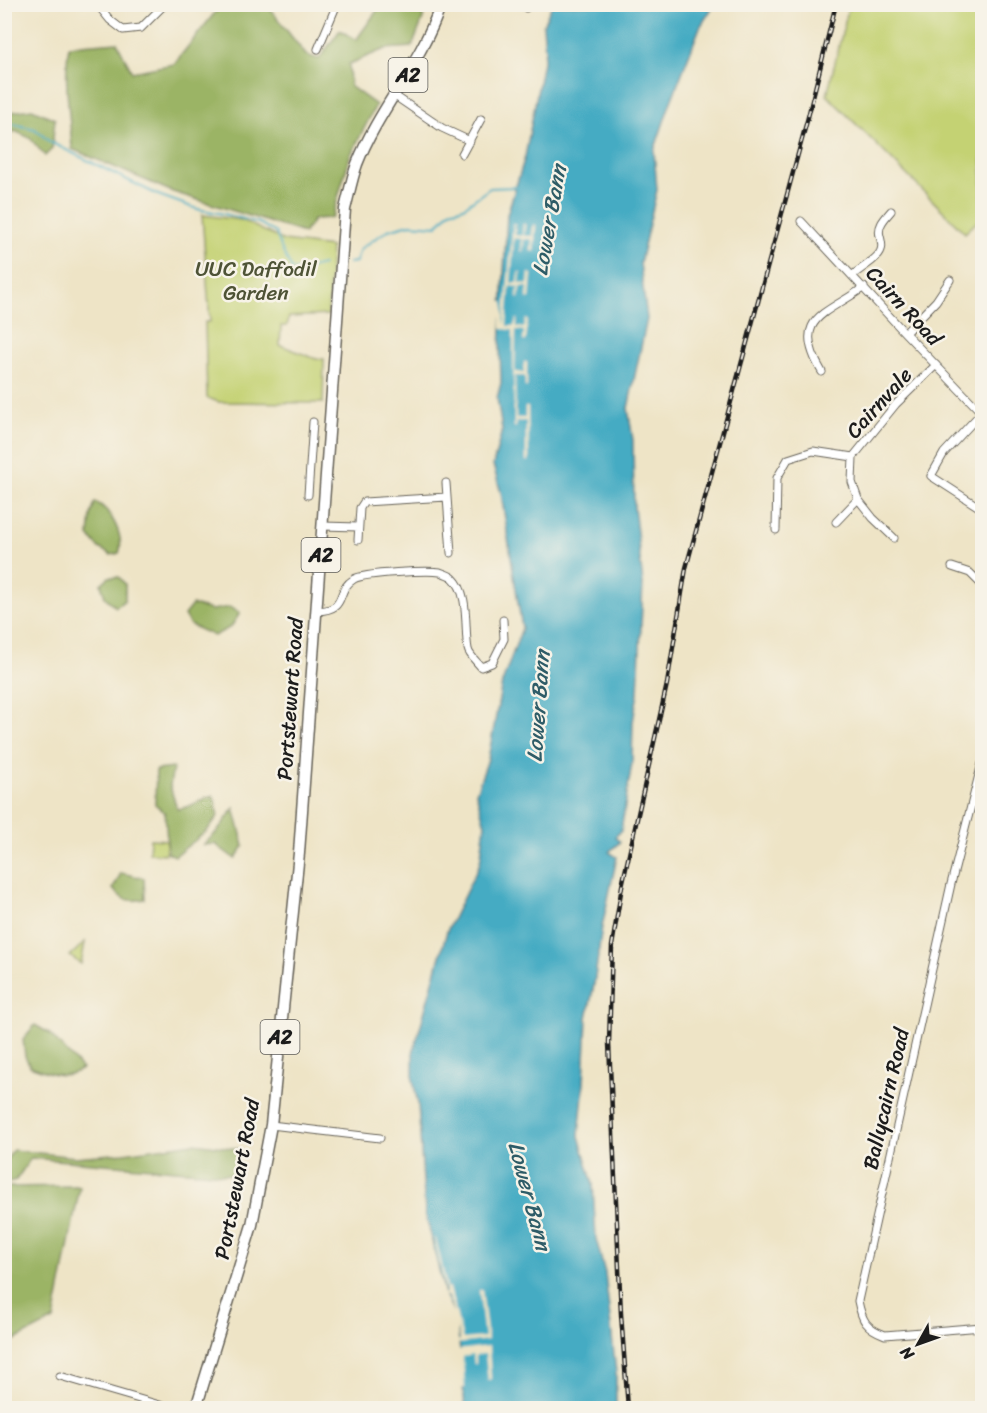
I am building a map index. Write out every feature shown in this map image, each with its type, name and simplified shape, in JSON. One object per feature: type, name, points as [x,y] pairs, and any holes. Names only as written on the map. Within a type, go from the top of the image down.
[{"type":"main road","name":"Portstewart Road","points":[[196,1408],[252,1225],[272,1125],[299,853],[343,218],[357,164],[378,122],[422,49],[441,4]]},
{"type":"street","points":[[97,4],[110,20],[123,30],[141,28],[165,4]]},
{"type":"street","points":[[318,49],[337,4]]},
{"type":"street","points":[[395,96],[442,128],[470,141]]},
{"type":"street","points":[[462,154],[481,119]]},
{"type":"street","points":[[853,275],[876,257],[881,250],[882,241],[879,230],[891,211]]},
{"type":"street","name":"Cairn Road","points":[[801,221],[982,413]]},
{"type":"street","points":[[905,333],[936,301],[950,280]]},
{"type":"street","points":[[822,372],[810,348],[809,336],[812,325],[828,308],[864,287]]},
{"type":"street","name":"Cairnvale","points":[[894,538],[873,518],[858,499],[852,482],[853,458],[897,404],[936,365]]},
{"type":"street","points":[[982,413],[944,453],[931,477],[982,509]]},
{"type":"street","points":[[308,495],[313,422]]},
{"type":"street","points":[[776,530],[777,478],[788,459],[813,451],[853,458]]},
{"type":"street","points":[[446,483],[451,553]]},
{"type":"street","points":[[358,540],[360,508],[367,501],[447,497]]},
{"type":"street","points":[[836,522],[858,499]]},
{"type":"street","points":[[323,526],[358,527]]},
{"type":"street","points":[[952,567],[970,573],[982,585]]},
{"type":"street","points":[[316,611],[331,610],[338,604],[344,590],[354,579],[369,574],[440,572],[453,578],[459,589],[467,620],[468,651],[481,668],[492,663],[504,639],[503,620]]},
{"type":"street","name":"Ballycairn Road","points":[[982,763],[951,884],[858,1301],[861,1317],[872,1330],[885,1335],[982,1327]]},
{"type":"street","points":[[272,1125],[380,1138]]},
{"type":"street","points":[[60,1376],[170,1408]]},
{"type":"green space","points":[[221,5],[267,5],[306,55],[319,59],[340,30],[356,40],[381,5],[407,5],[424,16],[412,47],[385,49],[349,64],[350,86],[376,105],[350,156],[332,218],[314,219],[304,233],[173,192],[72,149],[67,84],[69,46],[117,42],[132,72],[174,64]]},
{"type":"green space","points":[[849,5],[982,5],[982,217],[965,233],[827,95]]},
{"type":"green space","points":[[32,109],[55,119],[52,149],[45,156],[30,138],[15,131],[5,136],[5,113]]},
{"type":"green space","name":"UUC Daffodil Garden","points":[[202,215],[242,220],[284,241],[331,247],[328,315],[289,317],[287,326],[281,326],[280,345],[316,359],[324,359],[323,403],[219,402],[207,398],[205,322],[210,322]]},
{"type":"green space","points":[[95,502],[106,511],[115,524],[120,539],[119,553],[111,555],[99,548],[89,536]]},
{"type":"green space","points":[[109,577],[119,577],[125,584],[125,600],[116,607],[105,597],[101,584]]},
{"type":"green space","points":[[192,605],[212,610],[230,607],[240,613],[231,627],[214,636],[190,625],[184,615]]},
{"type":"green space","points":[[173,768],[170,786],[177,809],[214,796],[218,816],[207,831],[175,856],[168,853],[165,813],[155,804],[156,770]]},
{"type":"green space","points":[[234,808],[244,846],[235,859],[215,844],[203,845],[217,832]]},
{"type":"green space","points":[[150,839],[167,840],[165,854],[149,853]]},
{"type":"green space","points":[[121,873],[144,878],[145,899],[128,900],[116,893],[113,889]]},
{"type":"green space","points":[[85,942],[81,964],[70,956]]},
{"type":"green space","points":[[35,1025],[49,1033],[82,1069],[63,1075],[30,1066],[25,1056],[23,1039]]},
{"type":"green space","points":[[194,1143],[239,1149],[235,1175],[31,1158],[16,1180],[5,1183],[7,1159],[13,1150],[75,1157]]},
{"type":"green space","points":[[80,1186],[54,1320],[5,1345],[5,1187]]},
{"type":"water","name":"Lower Bann","points":[[552,5],[714,5],[700,27],[654,151],[657,190],[640,263],[647,319],[628,408],[633,440],[634,507],[643,583],[638,693],[633,722],[632,763],[621,831],[615,837],[620,842],[609,852],[617,857],[602,927],[587,1018],[579,1136],[593,1184],[596,1239],[605,1273],[616,1372],[616,1408],[465,1408],[457,1319],[445,1294],[425,1212],[418,1104],[413,1080],[413,1053],[447,931],[480,863],[485,825],[476,793],[488,759],[502,683],[522,628],[501,493],[493,465],[502,430],[497,398],[501,383],[500,348],[507,215],[525,157],[545,51],[543,25]]},
{"type":"pier","points":[[513,223],[515,224],[515,235],[522,236],[523,224],[525,224],[524,236],[532,236],[533,224],[536,225],[534,252],[531,251],[532,239],[524,239],[523,251],[521,251],[522,239],[514,238],[511,283],[518,283],[519,272],[521,272],[520,283],[528,284],[529,273],[532,274],[530,299],[527,298],[528,287],[520,287],[519,298],[517,298],[518,287],[510,286],[507,326],[514,326],[517,319],[517,327],[524,328],[526,319],[528,320],[526,341],[523,341],[524,331],[516,330],[515,372],[524,373],[524,362],[527,362],[527,387],[525,387],[525,376],[515,376],[516,418],[525,418],[525,407],[528,407],[529,461],[526,461],[526,421],[516,421],[516,427],[514,427],[513,330],[501,329],[500,302],[504,302],[504,325]]},
{"type":"pier","points":[[434,1238],[436,1238],[447,1288],[450,1288],[463,1339],[484,1337],[479,1290],[482,1290],[488,1340],[456,1344],[456,1341],[460,1340],[449,1297],[442,1294],[446,1293]]},
{"type":"pier","points":[[489,1346],[491,1379],[488,1380],[485,1354],[476,1355],[476,1364],[474,1364],[473,1355],[463,1357],[465,1388],[462,1388],[457,1350]]},
{"type":"waterway","points":[[4,128],[13,124],[35,129],[50,142],[158,195],[197,209],[259,223],[276,233],[292,270],[323,265]]},
{"type":"waterway","points":[[349,263],[356,262],[360,249],[388,230],[410,224],[437,226],[450,211],[464,207],[490,188],[516,187]]},
{"type":"railway","points":[[628,1408],[621,1314],[609,1043],[612,946],[622,886],[667,684],[686,568],[808,117],[836,4]]}]
